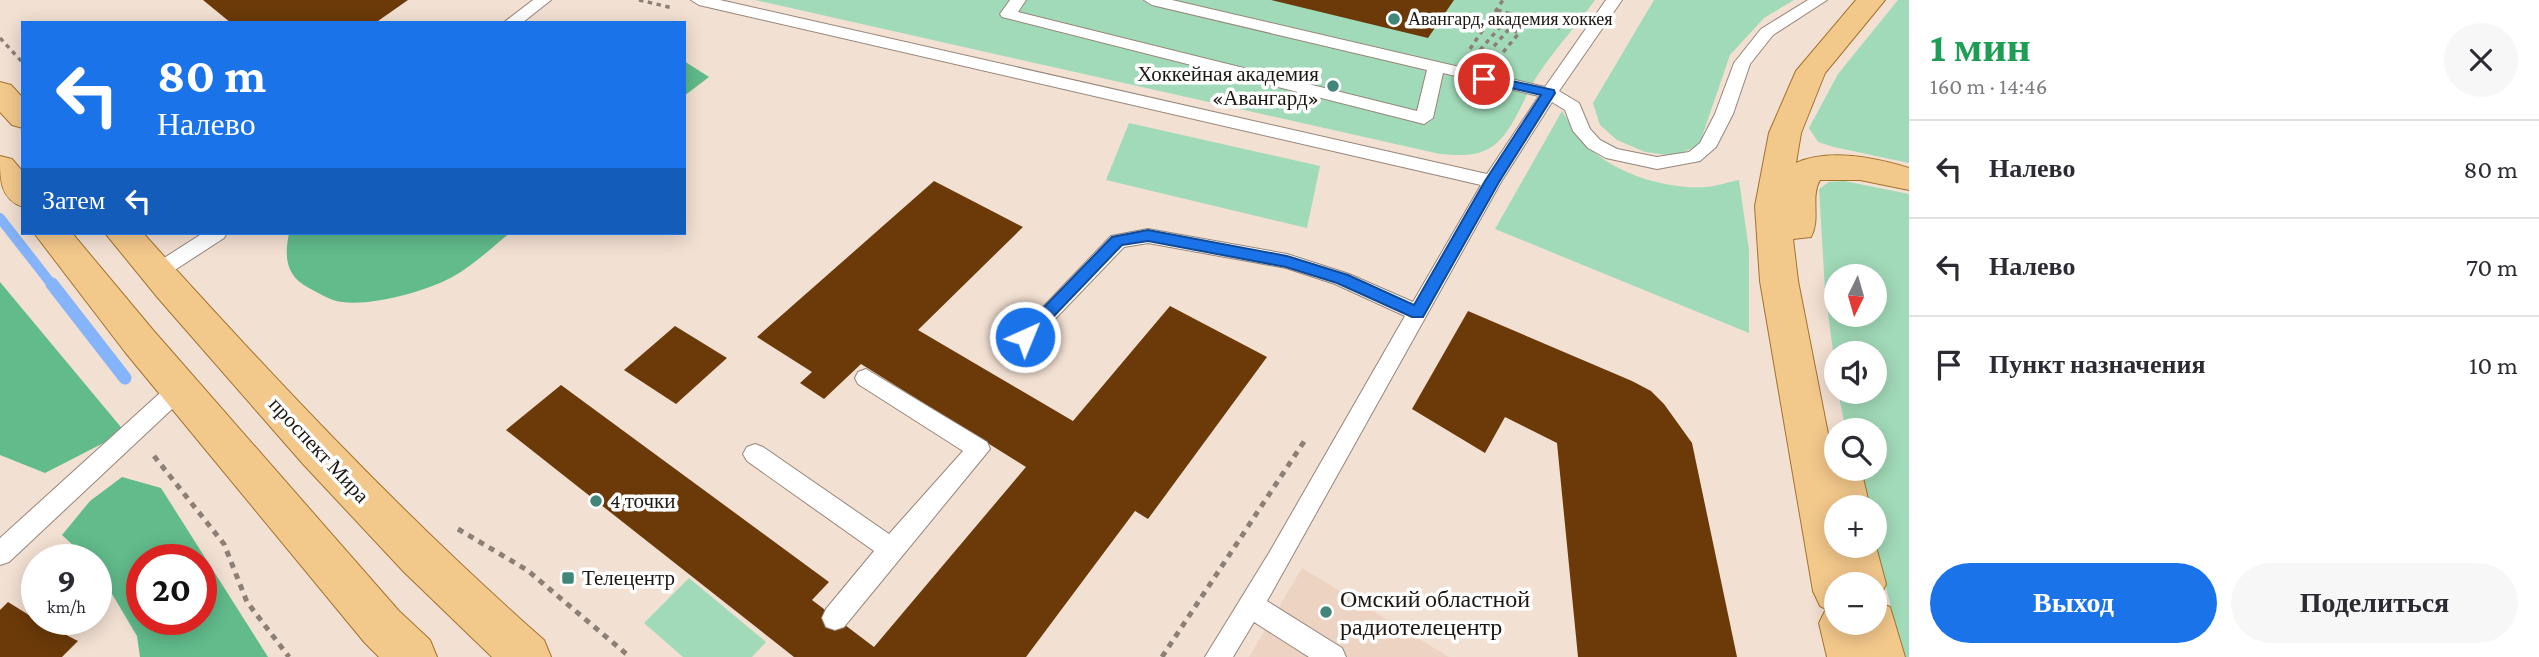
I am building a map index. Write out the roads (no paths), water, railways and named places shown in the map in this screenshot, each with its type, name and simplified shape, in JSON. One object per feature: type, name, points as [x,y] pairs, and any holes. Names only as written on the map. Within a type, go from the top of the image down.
[{"type":"main road","points":[[1833,572],[1779,281],[1772,206],[1785,133],[1811,71],[1871,0]]},
{"type":"main road","points":[[0,92],[21,116]]},
{"type":"main road","points":[[1830,418],[1803,286],[1797,208],[1799,187],[1809,170],[1835,166],[1865,169],[1909,179]]},
{"type":"main road","points":[[0,167],[21,193]]},
{"type":"main road","points":[[54,235],[179,389],[382,627],[413,657]]},
{"type":"main road","name":"проспект Мира","points":[[125,235],[302,433],[422,558],[527,657]]},
{"type":"main road","points":[[1845,635],[1850,657]]},
{"type":"main road","points":[[1875,635],[1881,657]]},
{"type":"lane","points":[[514,21],[543,0]]},
{"type":"lane","points":[[699,0],[1492,181]]},
{"type":"lane","points":[[1018,0],[1008,14],[1424,118],[1436,67]]},
{"type":"lane","points":[[1152,0],[1549,93],[1573,107],[1582,131],[1594,144],[1612,154],[1657,163],[1694,157],[1707,147],[1724,114],[1742,63],[1767,32],[1819,0]]},
{"type":"lane","points":[[1218,657],[1492,181],[1614,0]]},
{"type":"lane","points":[[157,272],[214,235]]},
{"type":"lane","points":[[1025,337],[1118,241],[1148,236],[1287,261],[1342,279],[1417,313]]},
{"type":"lane","points":[[835,618],[891,549],[979,449],[866,378]]},
{"type":"lane","points":[[0,554],[179,389]]},
{"type":"lane","points":[[755,454],[891,549]]},
{"type":"lane","points":[[1250,605],[1333,657]]},
{"type":"waterway","points":[[0,218],[53,286]]},
{"type":"waterway","points":[[52,284],[125,378]]},
{"type":"place","name":"Авангард, академия хоккея","points":[[1394,19]]},
{"type":"place","name":"Хоккейная академия «Авангард»","points":[[1333,86]]},
{"type":"place","name":"4 точки","points":[[596,501]]},
{"type":"place","name":"Телецентр","points":[[568,578]]},
{"type":"place","name":"Омский областной радиотелецентр","points":[[1326,612]]}]
